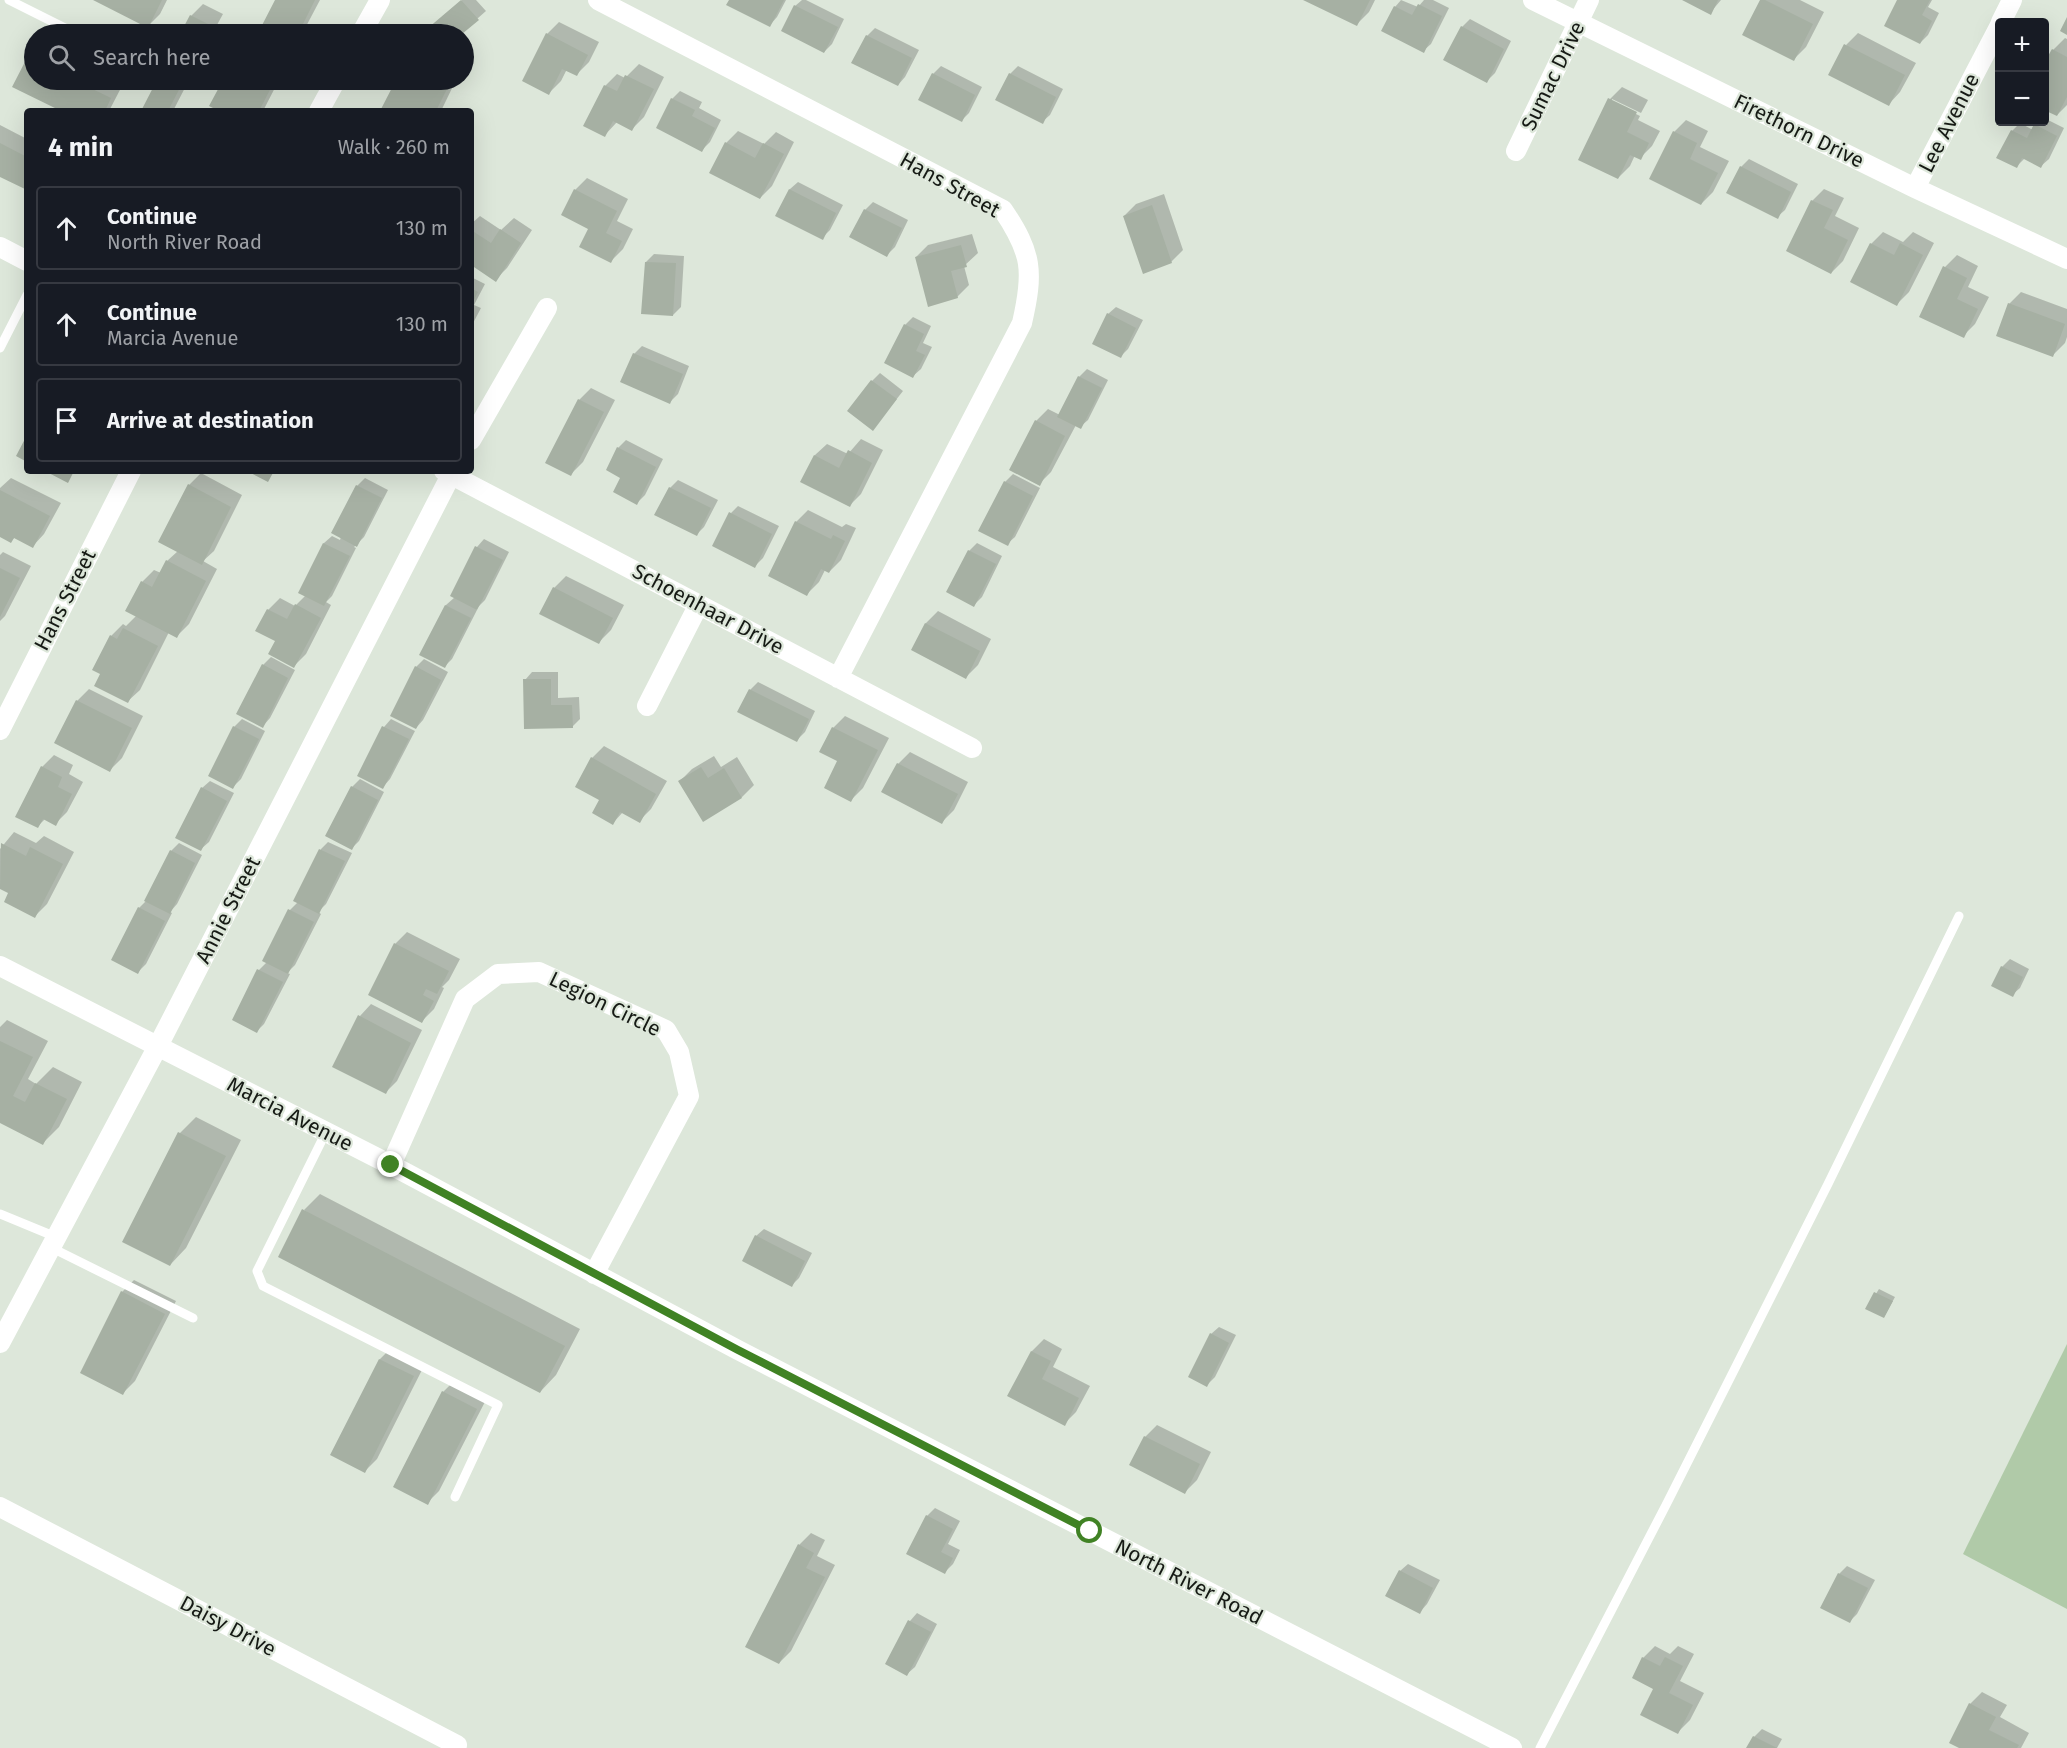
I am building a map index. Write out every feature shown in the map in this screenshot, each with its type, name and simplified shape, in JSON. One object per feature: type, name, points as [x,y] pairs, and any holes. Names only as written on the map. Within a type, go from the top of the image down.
[{"type":"street","points":[[366,24],[380,0]]},
{"type":"street","name":"Hans Street","points":[[598,0],[1002,210],[1020,236],[1030,269],[1028,299],[1022,322],[838,678]]},
{"type":"street","name":"Firethorn Drive","points":[[1533,0],[1915,188],[2067,259]]},
{"type":"street","name":"Sumac Drive","points":[[1516,151],[1589,0]]},
{"type":"street","name":"Lee Avenue","points":[[2003,18],[2012,0]]},
{"type":"street","name":"Lee Avenue","points":[[1915,188],[1995,34]]},
{"type":"street","points":[[322,108],[331,90]]},
{"type":"street","points":[[0,247],[24,259]]},
{"type":"street","points":[[474,435],[546,308]]},
{"type":"street","name":"Hans Street","points":[[0,730],[128,474]]},
{"type":"street","name":"Annie Street","points":[[0,1343],[158,1046],[449,474]]},
{"type":"street","name":"Schoenhaar Drive","points":[[454,474],[972,748]]},
{"type":"street","points":[[647,706],[699,604]]},
{"type":"street","name":"Marcia Avenue","points":[[0,966],[391,1165],[738,1350]]},
{"type":"street","name":"Legion Circle","points":[[391,1165],[465,999],[498,974],[539,972],[666,1030],[679,1052],[689,1096],[594,1274]]},
{"type":"street","name":"North River Road","points":[[738,1350],[1512,1748]]},
{"type":"street","name":"Daisy Drive","points":[[0,1508],[457,1745]]},
{"type":"lane","points":[[9,0],[57,24]]},
{"type":"lane","points":[[0,348],[24,301]]},
{"type":"lane","points":[[1540,1748],[1828,1184],[1959,916]]},
{"type":"lane","points":[[326,1132],[257,1270],[263,1286],[498,1405],[455,1497]]},
{"type":"lane","points":[[0,1214],[193,1318]]},
{"type":"green space","points":[[2067,1344],[2067,1609],[1963,1554]]},
{"type":"building","points":[[93,0],[162,0],[150,24],[140,24]]},
{"type":"building","points":[[275,0],[315,0],[303,24],[263,24]]},
{"type":"building","points":[[461,0],[479,20],[474,24],[433,24]]},
{"type":"building","points":[[729,0],[784,0],[770,27],[726,5]]},
{"type":"building","points":[[1303,0],[1370,0],[1357,26]]},
{"type":"building","points":[[1682,0],[1718,0],[1711,15]]},
{"type":"building","points":[[1760,0],[1765,0],[1813,24],[1794,61],[1742,35]]},
{"type":"building","points":[[1897,0],[1930,0],[1922,15],[1932,21],[1920,44],[1884,26]]},
{"type":"building","points":[[1418,4],[1442,16],[1424,53],[1381,31],[1394,6],[1412,15]]},
{"type":"building","points":[[794,5],[838,27],[824,53],[781,31]]},
{"type":"building","points":[[190,15],[208,24],[185,24]]},
{"type":"building","points":[[2067,17],[2067,35],[2060,31]]},
{"type":"building","points":[[1461,26],[1504,49],[1487,83],[1443,60]]},
{"type":"building","points":[[546,33],[588,55],[577,76],[562,69],[549,95],[522,81]]},
{"type":"building","points":[[866,35],[912,58],[898,86],[851,63]]},
{"type":"building","points":[[1844,44],[1905,75],[1889,106],[1828,75]]},
{"type":"building","points":[[2052,49],[2067,57],[2067,97],[2057,116],[2049,112],[2049,54]]},
{"type":"building","points":[[24,64],[24,90],[95,90],[111,98],[106,108],[55,108],[12,87]]},
{"type":"building","points":[[932,73],[975,95],[962,122],[918,100]]},
{"type":"building","points":[[1009,73],[1056,97],[1043,124],[995,100]]},
{"type":"building","points":[[625,75],[654,89],[632,131],[613,121],[605,137],[583,126],[604,85],[617,91]]},
{"type":"building","points":[[152,90],[179,90],[170,108],[143,108]]},
{"type":"building","points":[[218,90],[270,90],[261,108],[213,108],[209,106]]},
{"type":"building","points":[[391,90],[446,90],[438,108],[382,108]]},
{"type":"building","points":[[671,98],[695,110],[692,116],[715,128],[702,152],[656,128]]},
{"type":"building","points":[[1608,98],[1637,112],[1627,132],[1649,143],[1641,160],[1630,155],[1618,179],[1578,160]]},
{"type":"building","points":[[2033,126],[2038,126],[2057,136],[2041,168],[2022,158],[2017,168],[1996,158],[2011,130],[2027,138]]},
{"type":"building","points":[[1673,131],[1697,143],[1690,159],[1718,173],[1701,205],[1649,179]]},
{"type":"building","points":[[725,142],[755,158],[763,143],[784,154],[760,199],[709,173]]},
{"type":"building","points":[[0,143],[24,155],[24,189],[0,177]]},
{"type":"building","points":[[1740,166],[1791,192],[1778,219],[1726,193]]},
{"type":"building","points":[[574,189],[617,211],[606,233],[622,241],[611,263],[579,247],[588,229],[561,215]]},
{"type":"building","points":[[789,189],[836,213],[823,240],[775,216]]},
{"type":"building","points":[[1811,200],[1833,210],[1824,228],[1848,240],[1831,274],[1786,251]]},
{"type":"building","points":[[1152,205],[1172,263],[1143,274],[1123,216]]},
{"type":"building","points":[[864,209],[902,228],[887,257],[849,237]]},
{"type":"building","points":[[500,229],[521,243],[496,282],[474,267],[474,232],[491,243]]},
{"type":"building","points":[[1870,243],[1894,255],[1900,243],[1923,255],[1897,306],[1850,282]]},
{"type":"building","points":[[961,245],[967,267],[951,271],[958,298],[928,307],[915,257]]},
{"type":"building","points":[[645,262],[676,263],[673,316],[641,314]]},
{"type":"building","points":[[1943,266],[1967,278],[1957,299],[1978,309],[1964,338],[1919,317]]},
{"type":"building","points":[[2008,303],[2065,324],[2053,357],[1996,336]]},
{"type":"building","points":[[1107,313],[1136,328],[1121,358],[1092,344]]},
{"type":"building","points":[[904,324],[924,334],[916,351],[925,355],[913,378],[884,363]]},
{"type":"building","points":[[633,353],[683,374],[670,404],[620,382]]},
{"type":"building","points":[[1078,376],[1102,388],[1081,429],[1057,417]]},
{"type":"building","points":[[871,380],[897,399],[873,431],[847,411]]},
{"type":"building","points":[[578,399],[604,412],[571,476],[545,463]]},
{"type":"building","points":[[1035,420],[1065,436],[1040,486],[1009,470]]},
{"type":"building","points":[[24,441],[24,460],[16,456]]},
{"type":"building","points":[[617,447],[656,467],[637,505],[613,492],[620,478],[606,470]]},
{"type":"building","points":[[848,450],[872,463],[850,507],[800,482],[814,455],[839,468]]},
{"type":"building","points":[[51,474],[72,474],[68,483]]},
{"type":"building","points":[[253,474],[272,474],[268,482]]},
{"type":"building","points":[[1004,481],[1033,496],[1008,546],[978,531]]},
{"type":"building","points":[[188,484],[231,507],[202,565],[158,542]]},
{"type":"building","points":[[356,485],[382,498],[357,547],[331,533]]},
{"type":"building","points":[[669,487],[711,508],[697,536],[654,515]]},
{"type":"building","points":[[0,490],[50,516],[33,548],[14,538],[11,543],[0,537]]},
{"type":"building","points":[[729,512],[772,534],[755,568],[712,546]]},
{"type":"building","points":[[795,521],[831,539],[833,535],[845,541],[829,573],[821,569],[807,596],[768,576]]},
{"type":"building","points":[[323,543],[350,556],[324,606],[298,593]]},
{"type":"building","points":[[475,546],[503,560],[477,610],[450,596]]},
{"type":"building","points":[[968,550],[996,564],[974,607],[946,592]]},
{"type":"building","points":[[166,560],[206,581],[177,638],[125,611],[141,581],[152,587]]},
{"type":"building","points":[[0,568],[20,578],[0,617]]},
{"type":"building","points":[[553,587],[613,618],[599,644],[539,614]]},
{"type":"building","points":[[295,604],[321,618],[294,668],[268,654],[275,641],[255,631],[267,609],[287,619]]},
{"type":"building","points":[[445,605],[471,618],[445,668],[419,655]]},
{"type":"building","points":[[925,623],[980,651],[966,679],[911,650]]},
{"type":"building","points":[[123,628],[158,646],[128,703],[94,686],[100,674],[92,670],[110,635],[117,639]]},
{"type":"building","points":[[262,664],[288,678],[263,728],[236,714]]},
{"type":"building","points":[[415,666],[441,680],[416,729],[390,716]]},
{"type":"building","points":[[523,679],[551,679],[551,705],[572,705],[573,728],[524,729]]},
{"type":"building","points":[[749,689],[809,719],[797,742],[737,712]]},
{"type":"building","points":[[76,700],[132,728],[110,772],[54,743]]},
{"type":"building","points":[[233,726],[259,739],[233,789],[208,776]]},
{"type":"building","points":[[382,726],[409,739],[383,789],[357,776]]},
{"type":"building","points":[[832,727],[878,750],[851,802],[824,788],[837,761],[819,752]]},
{"type":"building","points":[[591,757],[656,794],[640,823],[620,812],[613,825],[592,813],[599,800],[575,787]]},
{"type":"building","points":[[897,763],[958,794],[942,824],[881,792]]},
{"type":"building","points":[[41,766],[62,777],[58,787],[72,794],[56,826],[43,819],[38,828],[15,817]]},
{"type":"building","points":[[701,767],[708,778],[724,768],[742,798],[703,822],[678,781]]},
{"type":"building","points":[[351,786],[378,800],[352,850],[325,836]]},
{"type":"building","points":[[201,787],[227,801],[201,851],[175,838]]},
{"type":"building","points":[[1,843],[26,856],[30,847],[63,864],[35,918],[4,902],[8,893],[0,889]]},
{"type":"building","points":[[319,849],[345,861],[319,914],[293,901]]},
{"type":"building","points":[[170,850],[195,863],[170,914],[144,901]]},
{"type":"building","points":[[138,907],[165,921],[138,974],[111,960]]},
{"type":"building","points":[[288,909],[314,922],[288,974],[262,961]]},
{"type":"building","points":[[394,943],[449,971],[437,994],[426,989],[423,995],[434,1001],[422,1023],[368,995]]},
{"type":"building","points":[[2001,966],[2023,977],[2013,997],[1991,986]]},
{"type":"building","points":[[257,969],[283,982],[257,1033],[232,1020]]},
{"type":"building","points":[[358,1015],[411,1043],[386,1094],[332,1067]]},
{"type":"building","points":[[0,1041],[33,1057],[13,1096],[25,1102],[35,1083],[67,1099],[43,1145],[0,1123]]},
{"type":"building","points":[[178,1132],[226,1156],[170,1266],[122,1242]]},
{"type":"building","points":[[302,1209],[565,1346],[540,1393],[278,1257]]},
{"type":"building","points":[[755,1235],[805,1261],[792,1287],[742,1261]]},
{"type":"building","points":[[121,1291],[165,1314],[123,1395],[80,1373]]},
{"type":"building","points":[[1874,1292],[1893,1301],[1884,1318],[1865,1309]]},
{"type":"building","points":[[1210,1333],[1229,1343],[1207,1387],[1188,1377]]},
{"type":"building","points":[[1031,1351],[1051,1361],[1042,1379],[1079,1398],[1065,1426],[1007,1396]]},
{"type":"building","points":[[379,1359],[414,1376],[365,1473],[330,1455]]},
{"type":"building","points":[[442,1391],[477,1409],[428,1505],[393,1487]]},
{"type":"building","points":[[1144,1436],[1200,1464],[1185,1494],[1129,1465]]},
{"type":"building","points":[[926,1515],[953,1529],[941,1552],[953,1558],[945,1574],[906,1554]]},
{"type":"building","points":[[798,1544],[814,1553],[806,1568],[825,1577],[779,1664],[745,1647]]},
{"type":"building","points":[[1399,1570],[1433,1588],[1420,1614],[1385,1596]]},
{"type":"building","points":[[1838,1573],[1868,1588],[1850,1623],[1820,1608]]},
{"type":"building","points":[[908,1620],[931,1632],[907,1676],[885,1664]]},
{"type":"building","points":[[1642,1657],[1660,1666],[1665,1657],[1683,1666],[1669,1693],[1693,1705],[1678,1734],[1640,1715],[1653,1689],[1632,1678]]},
{"type":"building","points":[[1969,1703],[1996,1717],[1989,1730],[2019,1745],[2017,1748],[1959,1748],[1949,1743]]},
{"type":"building","points":[[1753,1736],[1777,1748],[1746,1748]]},
{"type":"route","points":[[391,1165],[738,1350],[1090,1531]]}]
